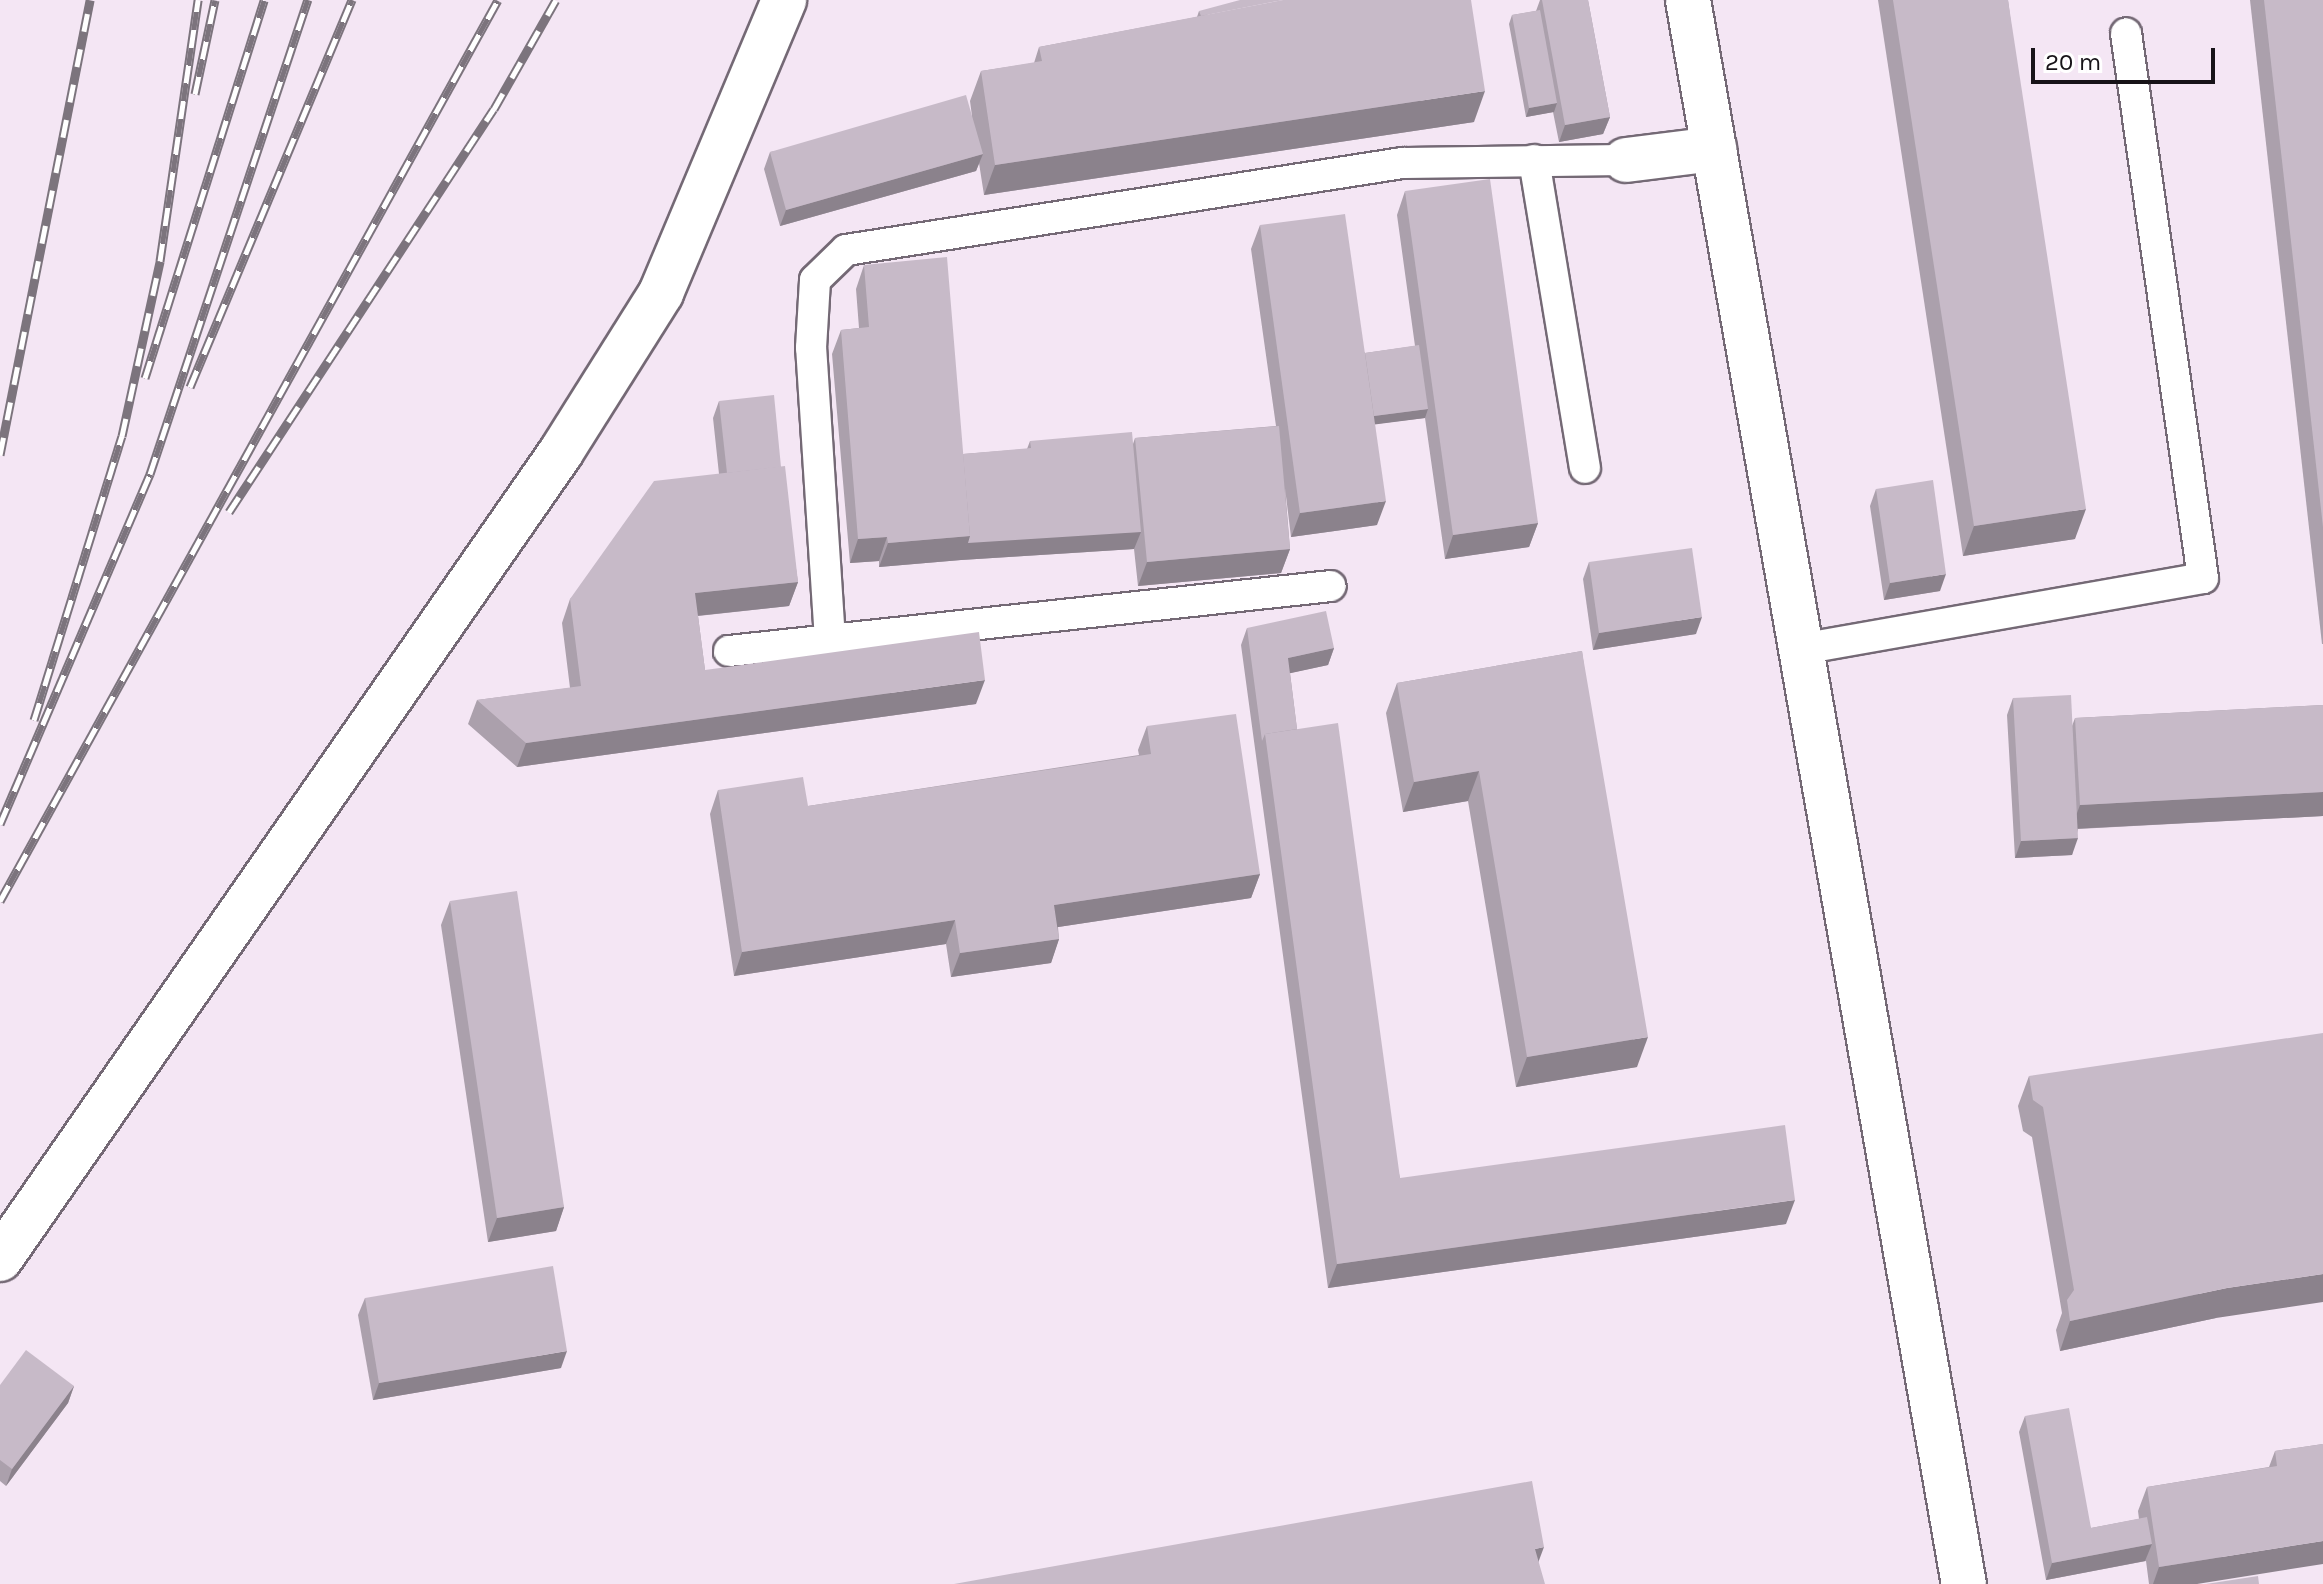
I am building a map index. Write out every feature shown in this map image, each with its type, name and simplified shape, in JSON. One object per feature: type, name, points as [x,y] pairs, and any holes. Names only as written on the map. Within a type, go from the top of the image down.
[{"type":"street","points":[[0,1259],[561,452],[661,293],[784,0]]},
{"type":"street","points":[[1688,0],[1964,1584]]},
{"type":"street","points":[[1626,160],[1714,149]]},
{"type":"lane","points":[[1801,649],[2203,578],[2126,33]]},
{"type":"lane","points":[[1534,160],[1585,468]]},
{"type":"lane","points":[[830,640],[811,348],[815,280],[846,250],[1402,163],[1626,160]]},
{"type":"lane","points":[[729,651],[1331,586]]},
{"type":"building","points":[[1240,0],[1283,0],[1201,16],[1199,11]]},
{"type":"building","points":[[1283,0],[1471,0],[1485,91],[995,165],[981,71],[1042,61],[1039,47]]},
{"type":"building","points":[[1542,0],[1588,0],[1610,117],[1565,125]]},
{"type":"building","points":[[1893,0],[2008,0],[2086,509],[1974,526]]},
{"type":"building","points":[[2264,0],[2323,0],[2323,527]]},
{"type":"building","points":[[1540,10],[1557,103],[1529,108],[1512,15]]},
{"type":"building","points":[[966,95],[983,154],[786,210],[770,152]]},
{"type":"building","points":[[1490,179],[1538,523],[1453,535],[1405,191]]},
{"type":"building","points":[[1345,214],[1386,501],[1300,513],[1260,225]]},
{"type":"building","points":[[947,257],[970,536],[888,543],[887,537],[858,539],[841,330],[869,327],[864,265]]},
{"type":"building","points":[[1419,345],[1428,409],[1374,416],[1365,353]]},
{"type":"building","points":[[774,395],[781,467],[727,473],[719,401]]},
{"type":"building","points":[[1279,426],[1290,549],[1147,562],[1135,438]]},
{"type":"building","points":[[1132,432],[1141,532],[968,543],[963,454],[1031,448],[1030,441]]},
{"type":"building","points":[[785,466],[798,582],[695,593],[705,670],[979,632],[985,680],[526,743],[477,700],[581,686],[570,599],[654,481]]},
{"type":"building","points":[[1933,480],[1946,574],[1890,583],[1876,489]]},
{"type":"building","points":[[1692,548],[1702,617],[1599,633],[1589,562]]},
{"type":"building","points":[[1326,611],[1334,648],[1288,658],[1297,729],[1265,734],[1262,741],[1247,628]]},
{"type":"building","points":[[1582,651],[1648,1037],[1527,1057],[1479,771],[1414,782],[1397,683]]},
{"type":"building","points":[[2071,695],[2078,838],[2021,841],[2013,698]]},
{"type":"building","points":[[2323,705],[2323,792],[2080,805],[2075,718]]},
{"type":"building","points":[[1236,714],[1260,874],[1054,905],[1059,939],[960,953],[955,920],[742,952],[718,790],[803,777],[808,806],[1151,754],[1147,726]]},
{"type":"building","points":[[1338,723],[1400,1178],[1785,1125],[1795,1200],[1337,1264],[1265,734]]},
{"type":"building","points":[[517,891],[564,1207],[497,1218],[450,901]]},
{"type":"building","points":[[2323,1033],[2323,1274],[2227,1288],[2070,1321],[2067,1300],[2074,1290],[2043,1107],[2033,1100],[2029,1076]]},
{"type":"building","points":[[553,1266],[567,1351],[379,1383],[365,1298]]},
{"type":"building","points":[[26,1350],[74,1386],[12,1469],[0,1460],[0,1385]]},
{"type":"building","points":[[2069,1408],[2091,1528],[2147,1517],[2152,1544],[2052,1563],[2025,1416]]},
{"type":"building","points":[[2323,1444],[2323,1541],[2159,1567],[2147,1487],[2277,1466],[2275,1451]]},
{"type":"building","points":[[1532,1481],[1544,1547],[1535,1549],[1545,1584],[954,1584]]},
{"type":"building","points":[[2258,1576],[2259,1584],[2206,1584]]},
{"type":"railway","points":[[0,455],[90,0]]},
{"type":"railway","points":[[34,720],[122,436],[160,261],[198,0]]},
{"type":"railway","points":[[195,94],[215,0]]},
{"type":"railway","points":[[145,378],[264,0]]},
{"type":"railway","points":[[0,824],[150,474],[308,0]]},
{"type":"railway","points":[[190,387],[352,0]]},
{"type":"railway","points":[[0,901],[498,0]]},
{"type":"railway","points":[[229,512],[494,109],[556,0]]}]
